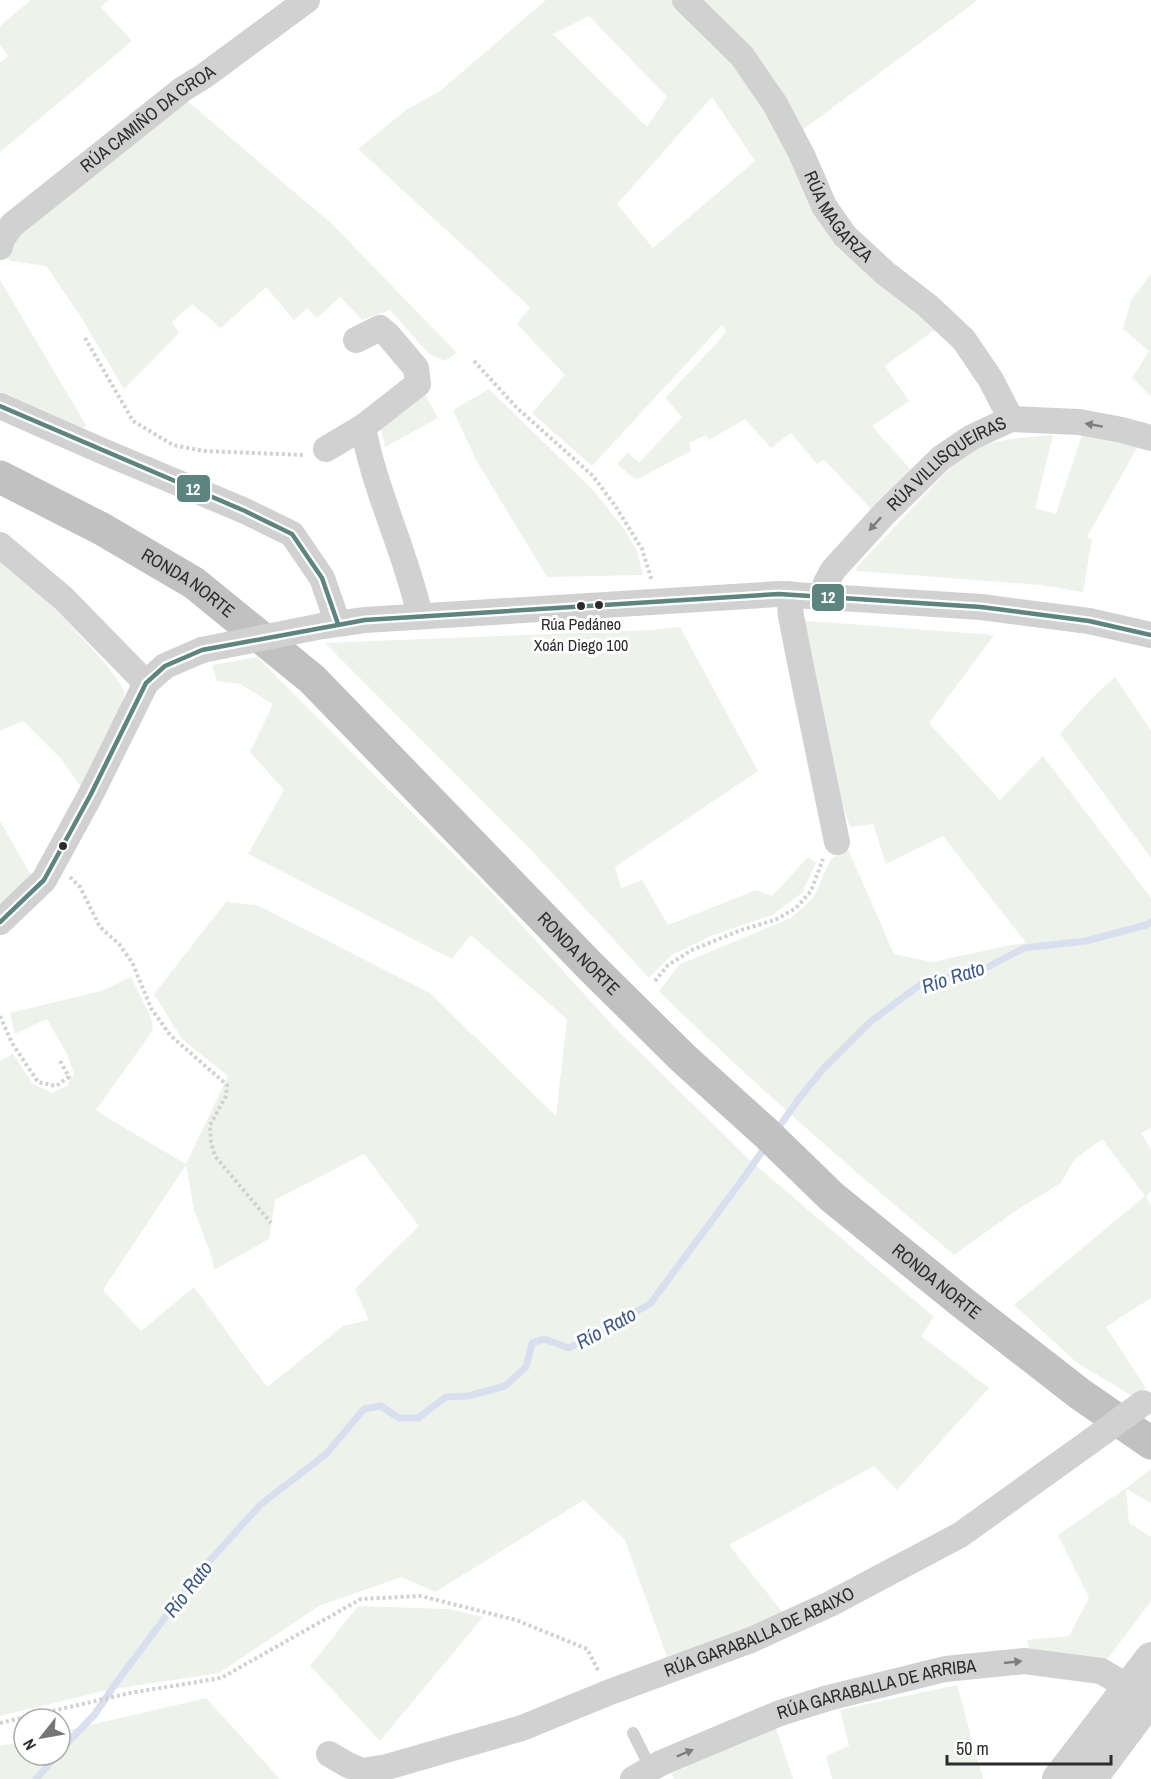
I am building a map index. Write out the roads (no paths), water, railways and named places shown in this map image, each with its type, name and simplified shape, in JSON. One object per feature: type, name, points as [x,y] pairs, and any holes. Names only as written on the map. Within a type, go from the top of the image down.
[{"type":"highway","name":"RONDA NORTE","points":[[0,477],[102,529],[194,583],[312,679],[683,1058],[832,1197],[1080,1394],[1151,1443]]},
{"type":"street","name":"RÚA CAMIÑO DA CROA","points":[[1,241],[12,225],[148,116],[307,0]]},
{"type":"street","name":"RÚA MAGARZA","points":[[685,0],[742,56],[775,104],[802,155],[824,206],[845,236],[885,273],[928,306],[964,340],[991,380],[1011,419]]},
{"type":"street","points":[[326,449],[363,427],[418,384],[416,368],[380,328],[356,340]]},
{"type":"street","points":[[0,406],[245,511],[292,534],[322,578],[330,625]]},
{"type":"street","name":"RÚA VILLISQUEIRAS","points":[[823,597],[825,583],[833,570],[884,514],[941,458],[972,437],[1011,419],[1079,422],[1151,438]]},
{"type":"street","points":[[363,427],[369,457],[420,616]]},
{"type":"street","points":[[0,545],[63,598],[146,683]]},
{"type":"street","points":[[789,594],[800,663],[837,842]]},
{"type":"street","points":[[0,922],[44,880],[91,794],[146,683],[165,666],[202,650],[365,620],[789,594],[981,607],[1089,621],[1151,635]]},
{"type":"street","name":"RÚA GARABALLA DE ABAIXO","points":[[329,1754],[362,1771],[387,1767],[522,1728],[610,1692],[751,1640],[830,1604],[960,1535],[1147,1400]]},
{"type":"street","points":[[1091,1779],[1139,1693],[1151,1658]]},
{"type":"street","name":"RÚA GARABALLA DE ARRIBA","points":[[642,1774],[661,1763],[780,1713],[828,1698],[945,1669],[1024,1661],[1101,1671],[1139,1693]]},
{"type":"street","points":[[1058,1779],[1139,1693]]},
{"type":"lane","points":[[633,1733],[642,1774]]},
{"type":"waterway","name":"Río Rato","points":[[776,1131],[823,1069],[870,1022],[921,984],[982,970],[1024,948],[1086,941],[1151,922]]},
{"type":"waterway","name":"Río Rato","points":[[72,1738],[95,1714],[197,1575],[260,1505],[326,1454],[364,1409],[381,1406],[399,1418],[418,1418],[446,1397],[468,1396],[505,1386],[526,1367],[532,1343],[544,1339],[569,1348],[650,1304],[766,1146]]},
{"type":"waterway","name":"Río Rato","points":[[36,1779],[46,1767]]},
{"type":"place","name":"Rúa Pedáneo Xoán Diego 100","points":[[581,606]]}]
